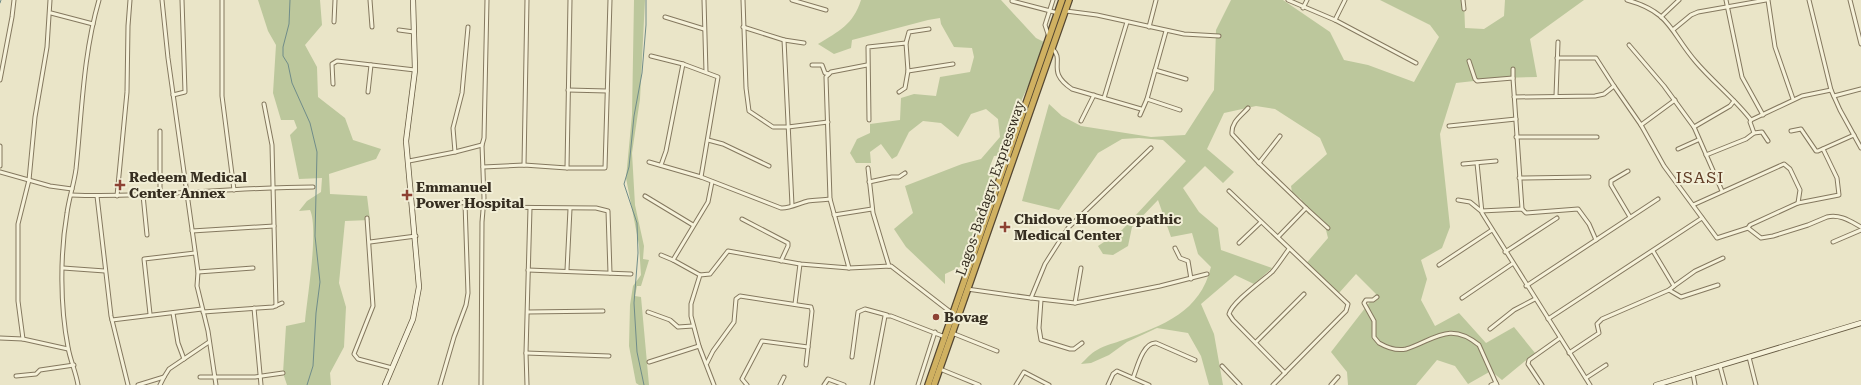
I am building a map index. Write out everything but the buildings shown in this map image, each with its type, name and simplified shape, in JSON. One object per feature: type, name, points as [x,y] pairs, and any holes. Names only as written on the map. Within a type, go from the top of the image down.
[{"type":"highway","name":"Lagos-Badagry Expressway","points":[[928,385],[1062,0]]},
{"type":"highway","name":"Lagos-Badagry Expressway","points":[[934,385],[1069,0]]},
{"type":"street","points":[[0,80],[14,0]]},
{"type":"street","points":[[23,339],[18,301],[18,224],[29,180],[35,117],[51,14],[50,0]]},
{"type":"street","points":[[78,385],[74,365],[68,349],[63,307],[63,268],[67,213],[76,169],[82,96],[93,24],[99,0]]},
{"type":"street","points":[[117,196],[126,92],[130,0]]},
{"type":"street","points":[[162,0],[173,95],[198,272],[197,286],[210,342],[216,385]]},
{"type":"street","points":[[173,95],[185,92],[182,0]]},
{"type":"street","points":[[222,0],[222,96],[234,190]]},
{"type":"street","points":[[334,22],[335,0]]},
{"type":"street","points":[[370,0],[372,28]]},
{"type":"street","points":[[386,385],[408,333],[416,308],[419,287],[416,236],[406,141],[415,70],[414,0]]},
{"type":"street","points":[[481,385],[483,202],[482,144],[484,138],[487,0]]},
{"type":"street","points":[[524,165],[527,0]]},
{"type":"street","points":[[567,168],[570,0]]},
{"type":"street","points":[[483,167],[524,165],[567,168],[605,168],[610,0]]},
{"type":"street","points":[[704,0],[706,72]]},
{"type":"street","points":[[743,0],[743,27],[749,110],[770,126],[788,127],[828,122]]},
{"type":"street","points":[[792,0],[826,10]]},
{"type":"street","points":[[1050,38],[1045,25],[1052,0]]},
{"type":"street","points":[[1149,27],[1156,0]]},
{"type":"street","points":[[1288,0],[1303,8],[1335,20],[1416,63]]},
{"type":"street","points":[[1303,8],[1307,0]]},
{"type":"street","points":[[1335,20],[1345,0]]},
{"type":"street","points":[[1463,0],[1464,9]]},
{"type":"street","points":[[1627,0],[1648,7],[1674,29],[1695,61],[1751,120],[1750,122],[1754,133]]},
{"type":"street","points":[[1661,17],[1674,1],[1679,0]]},
{"type":"street","points":[[1726,0],[1742,77],[1763,115]]},
{"type":"street","points":[[1674,29],[1691,15],[1698,12],[1767,0],[1775,47],[1793,99]]},
{"type":"street","points":[[1809,0],[1831,90],[1861,148]]},
{"type":"street","points":[[1850,0],[1861,44]]},
{"type":"street","points":[[1012,1],[1058,13]]},
{"type":"street","points":[[1066,11],[1097,15],[1166,31],[1220,36]]},
{"type":"street","points":[[51,14],[93,24]]},
{"type":"street","points":[[665,17],[704,30]]},
{"type":"street","points":[[1104,98],[1127,22]]},
{"type":"street","points":[[455,152],[453,128],[462,93],[468,27]]},
{"type":"street","points":[[743,27],[784,40],[804,43]]},
{"type":"street","points":[[899,92],[905,88],[908,71],[906,43],[909,32],[929,29]]},
{"type":"street","points":[[399,30],[414,32]]},
{"type":"street","points":[[1140,115],[1141,109],[1147,100],[1166,31]]},
{"type":"street","points":[[784,40],[792,205]]},
{"type":"street","points":[[1556,96],[1558,42]]},
{"type":"street","points":[[869,120],[867,66],[868,47],[906,43]]},
{"type":"street","points":[[1629,45],[1694,127],[1698,140],[1722,191]]},
{"type":"street","points":[[1052,48],[1058,55],[1056,70],[1060,80],[1072,89],[1141,109]]},
{"type":"street","points":[[651,56],[683,64],[717,76],[718,80],[701,177]]},
{"type":"street","points":[[1557,58],[1596,58],[1641,125],[1664,166],[1717,238],[1748,228],[1750,225],[1773,213],[1798,203],[1839,195],[1837,178],[1823,150]]},
{"type":"street","points":[[333,84],[331,68],[334,61],[415,70]]},
{"type":"street","points":[[1470,61],[1475,79],[1478,81],[1513,78]]},
{"type":"street","points":[[661,165],[666,150],[683,64]]},
{"type":"street","points":[[908,71],[953,64]]},
{"type":"street","points":[[368,92],[371,65]]},
{"type":"street","points":[[812,65],[822,65],[825,73],[829,74],[867,66]]},
{"type":"street","points":[[1513,69],[1516,138],[1522,209],[1526,213],[1578,209],[1589,224],[1590,230],[1596,240]]},
{"type":"street","points":[[1155,70],[1186,79]]},
{"type":"street","points":[[829,74],[826,77],[830,199],[849,268]]},
{"type":"street","points":[[1514,97],[1595,96],[1604,94],[1614,86]]},
{"type":"street","points":[[1834,96],[1861,89]]},
{"type":"street","points":[[568,90],[607,91]]},
{"type":"street","points":[[1751,120],[1793,99],[1812,93],[1831,90]]},
{"type":"street","points":[[1081,121],[1094,95]]},
{"type":"street","points":[[1147,100],[1180,110]]},
{"type":"street","points":[[1641,125],[1674,100]]},
{"type":"street","points":[[1694,127],[1730,106],[1734,101]]},
{"type":"street","points":[[264,104],[272,145],[276,306]]},
{"type":"street","points":[[1248,108],[1234,122],[1232,134],[1259,163],[1328,228]]},
{"type":"street","points":[[1449,126],[1516,119]]},
{"type":"street","points":[[1791,131],[1801,129],[1816,151],[1823,150],[1854,135]]},
{"type":"street","points":[[160,131],[160,194]]},
{"type":"street","points":[[1706,155],[1746,139],[1754,133],[1762,132],[1768,141]]},
{"type":"street","points":[[1259,163],[1280,136]]},
{"type":"street","points":[[1856,139],[1861,136]]},
{"type":"street","points":[[1516,138],[1597,137]]},
{"type":"street","points":[[708,140],[723,144],[768,166]]},
{"type":"street","points":[[1678,149],[1698,140]]},
{"type":"street","points":[[409,160],[455,152],[482,144]]},
{"type":"street","points":[[0,146],[0,166]]},
{"type":"street","points":[[1031,298],[1045,264],[1068,228],[1151,148]]},
{"type":"street","points":[[1463,164],[1496,161]]},
{"type":"street","points":[[649,162],[701,177],[785,209],[792,205],[830,199]]},
{"type":"street","points":[[1478,163],[1481,211]]},
{"type":"street","points":[[1693,205],[1784,164],[1790,169],[1800,190],[1798,203]]},
{"type":"street","points":[[868,168],[872,209],[889,266],[953,314]]},
{"type":"street","points":[[1628,171],[1611,181],[1611,185],[1630,217]]},
{"type":"street","points":[[0,172],[72,189]]},
{"type":"street","points":[[869,182],[898,177],[905,173]]},
{"type":"street","points":[[1519,178],[1589,177]]},
{"type":"street","points":[[673,260],[708,202],[712,182]]},
{"type":"street","points":[[71,195],[117,196],[273,187],[313,187]]},
{"type":"street","points":[[1229,191],[1260,223],[1278,237],[1347,302],[1348,305],[1346,311],[1273,385]]},
{"type":"street","points":[[143,195],[147,235]]},
{"type":"street","points":[[97,196],[112,320],[128,385]]},
{"type":"street","points":[[645,196],[693,225]]},
{"type":"street","points":[[1526,286],[1658,199]]},
{"type":"street","points":[[1458,200],[1470,202],[1481,211],[1512,264],[1590,385]]},
{"type":"street","points":[[450,204],[483,202]]},
{"type":"street","points":[[440,385],[454,337],[466,305],[468,293],[465,203]]},
{"type":"street","points":[[482,207],[570,209],[596,208],[608,211],[610,273]]},
{"type":"street","points":[[527,385],[526,353],[530,208]]},
{"type":"street","points":[[1278,237],[1306,208]]},
{"type":"street","points":[[567,270],[570,209]]},
{"type":"street","points":[[834,215],[872,209]]},
{"type":"street","points":[[1481,211],[1522,209]]},
{"type":"street","points":[[1748,228],[1761,238],[1827,217],[1835,216],[1847,219],[1861,227]]},
{"type":"street","points":[[367,218],[370,242],[373,306],[354,354],[358,359],[392,368]]},
{"type":"street","points":[[1505,252],[1557,218]]},
{"type":"street","points":[[1548,319],[1702,218]]},
{"type":"street","points":[[742,219],[788,243],[781,261]]},
{"type":"street","points":[[1239,243],[1260,223]]},
{"type":"street","points":[[192,231],[274,226]]},
{"type":"street","points":[[1439,265],[1492,230]]},
{"type":"street","points":[[1833,242],[1861,230]]},
{"type":"street","points":[[370,242],[416,236]]},
{"type":"street","points":[[1175,248],[1180,258],[1188,261],[1191,279]]},
{"type":"street","points":[[1285,373],[1256,342],[1230,318],[1229,312],[1271,272],[1289,249]]},
{"type":"street","points":[[661,255],[700,275],[710,274],[728,251],[800,264],[849,268],[889,266]]},
{"type":"street","points":[[1653,251],[1674,286]]},
{"type":"street","points":[[150,314],[144,259],[195,253]]},
{"type":"street","points":[[1570,353],[1599,333],[1598,322],[1669,290],[1695,271],[1723,258]]},
{"type":"street","points":[[795,304],[800,264]]},
{"type":"street","points":[[1462,298],[1512,264]]},
{"type":"street","points":[[63,268],[105,271]]},
{"type":"street","points":[[198,272],[253,268]]},
{"type":"street","points":[[1075,303],[1080,268]]},
{"type":"street","points":[[528,270],[567,270],[631,274]]},
{"type":"street","points":[[968,289],[1041,300],[1075,303],[1191,279],[1207,274]]},
{"type":"street","points":[[700,275],[691,304],[693,326],[699,346],[707,363],[713,385]]},
{"type":"street","points":[[1669,290],[1681,297],[1718,285]]},
{"type":"street","points":[[1256,342],[1304,294]]},
{"type":"street","points":[[707,363],[713,351],[734,323],[738,296],[795,304],[810,307],[812,309],[806,365]]},
{"type":"street","points":[[1377,297],[1373,300],[1366,300],[1364,303],[1374,321],[1374,337],[1379,343],[1401,349],[1407,348],[1440,334],[1461,336],[1474,341],[1479,345],[1488,368],[1497,384],[1491,385]]},
{"type":"street","points":[[1490,328],[1514,310],[1535,299]]},
{"type":"street","points":[[1041,300],[1039,328],[1041,340],[1070,349],[1082,343]]},
{"type":"street","points":[[112,320],[150,314],[202,310],[226,312],[276,306],[282,303]]},
{"type":"street","points":[[254,308],[261,385]]},
{"type":"street","points":[[852,357],[858,312],[865,309],[887,315],[945,337]]},
{"type":"street","points":[[528,312],[603,311]]},
{"type":"street","points":[[648,312],[670,320],[678,326],[693,326]]},
{"type":"street","points":[[173,313],[178,343],[184,359]]},
{"type":"street","points":[[872,385],[885,317],[887,315]]},
{"type":"street","points":[[1656,385],[1861,323]]},
{"type":"street","points":[[918,385],[935,332]]},
{"type":"street","points":[[952,333],[997,350]]},
{"type":"street","points":[[0,344],[1,338],[23,339],[68,349]]},
{"type":"street","points":[[1542,385],[1528,364],[1529,360],[1560,338]]},
{"type":"street","points":[[747,385],[743,381],[743,377],[762,341],[808,347]]},
{"type":"street","points":[[160,385],[169,370],[210,342]]},
{"type":"street","points":[[1133,378],[1146,348],[1151,343],[1156,343],[1196,360]]},
{"type":"street","points":[[649,362],[699,346]]},
{"type":"street","points":[[526,353],[609,356]]},
{"type":"street","points":[[1749,357],[1756,385]]},
{"type":"street","points":[[16,376],[36,374],[40,370],[74,365]]},
{"type":"street","points":[[1586,378],[1606,365]]},
{"type":"street","points":[[1222,366],[1240,385]]},
{"type":"street","points":[[1720,366],[1725,385]]},
{"type":"street","points":[[939,369],[979,385]]},
{"type":"street","points":[[1016,385],[1023,372],[1049,385]]},
{"type":"street","points":[[1108,385],[1115,372],[1149,385]]},
{"type":"street","points":[[200,377],[255,377],[260,375],[283,373]]},
{"type":"street","points":[[1692,374],[1695,385]]},
{"type":"street","points":[[780,385],[784,376]]},
{"type":"street","points":[[138,385],[164,377]]},
{"type":"street","points":[[1331,385],[1338,377]]},
{"type":"street","points":[[824,385],[828,379],[844,385]]},
{"type":"green space","points":[[258,0],[320,0],[322,25],[305,45],[317,67],[318,97],[345,118],[353,140],[381,149],[376,159],[329,174],[330,194],[367,196],[370,220],[345,221],[339,283],[346,307],[344,347],[330,373],[331,385],[287,385],[283,373],[286,326],[305,322],[312,264],[313,232],[310,210],[299,211],[307,201],[321,192],[322,178],[299,179],[290,135],[297,128],[294,120],[281,120],[273,93],[276,45],[268,31]]},
{"type":"green space","points":[[634,0],[645,0],[640,99],[632,153],[635,205],[644,246],[643,259],[649,260],[641,286],[637,286],[635,296],[641,297],[649,385],[639,385],[636,383],[629,346],[630,305],[633,286],[641,275],[639,245],[626,178],[632,115]]},
{"type":"green space","points":[[861,0],[1001,0],[1036,38],[1048,44],[1022,99],[1003,155],[994,156],[990,166],[994,176],[985,193],[980,221],[962,266],[945,274],[945,284],[906,247],[894,229],[913,213],[905,186],[962,164],[981,159],[1000,137],[998,119],[986,109],[971,114],[958,137],[941,123],[923,121],[909,132],[897,156],[892,159],[881,144],[870,152],[871,163],[856,163],[850,153],[857,139],[870,133],[870,124],[900,120],[901,98],[914,94],[936,96],[940,77],[970,72],[974,57],[972,48],[954,47],[941,24],[940,18],[852,40],[851,48],[834,54],[818,44],[839,31],[854,16]]},
{"type":"green space","points":[[1231,0],[1283,0],[1330,32],[1344,60],[1368,65],[1414,82],[1439,37],[1430,25],[1380,0],[1464,0],[1465,28],[1484,29],[1504,16],[1505,0],[1584,0],[1530,39],[1537,77],[1501,78],[1456,83],[1440,134],[1450,227],[1442,248],[1421,260],[1427,279],[1421,300],[1435,326],[1459,313],[1486,343],[1514,327],[1535,353],[1502,380],[1491,371],[1468,384],[1455,366],[1437,360],[1416,385],[1348,385],[1347,372],[1331,352],[1376,294],[1356,274],[1339,293],[1304,266],[1328,238],[1324,222],[1308,214],[1301,199],[1292,192],[1291,186],[1327,154],[1320,138],[1275,109],[1256,106],[1224,113],[1207,149],[1234,172],[1223,183],[1205,166],[1183,188],[1199,212],[1218,228],[1221,250],[1272,268],[1254,284],[1235,275],[1201,304],[1214,334],[1223,385],[1209,385],[1201,356],[1188,333],[1157,328],[1127,342],[1109,355],[1091,363],[1081,364],[1091,354],[1100,348],[1152,329],[1178,315],[1189,306],[1198,295],[1206,282],[1211,267],[1198,254],[1192,233],[1171,237],[1158,200],[1132,227],[1128,246],[1113,255],[1103,254],[1098,246],[1122,230],[1186,161],[1163,140],[1139,138],[1122,139],[1098,153],[1059,210],[1022,201],[1049,104],[1062,116],[1081,126],[1151,137],[1185,135],[1214,90],[1216,30]]},
{"type":"waterway","points":[[290,0],[289,24],[283,47],[283,56],[288,64],[292,83],[310,123],[317,152],[315,236],[320,282],[316,313],[313,366],[307,385]]},
{"type":"waterway","points":[[644,385],[637,352],[634,303],[638,253],[637,223],[624,184],[629,167],[634,116],[642,73],[646,25],[646,0]]},
{"type":"place","name":"Redeem Medical Center Annex","points":[[120,185]]},
{"type":"place","name":"Emmanuel Power Hospital","points":[[407,195]]},
{"type":"place","name":"Chidove Homoeopathic Medical Center","points":[[1005,227]]},
{"type":"place","name":"Bovag","points":[[936,317]]},
{"type":"district","name":"ISASI","points":[[1700,177]]}]
